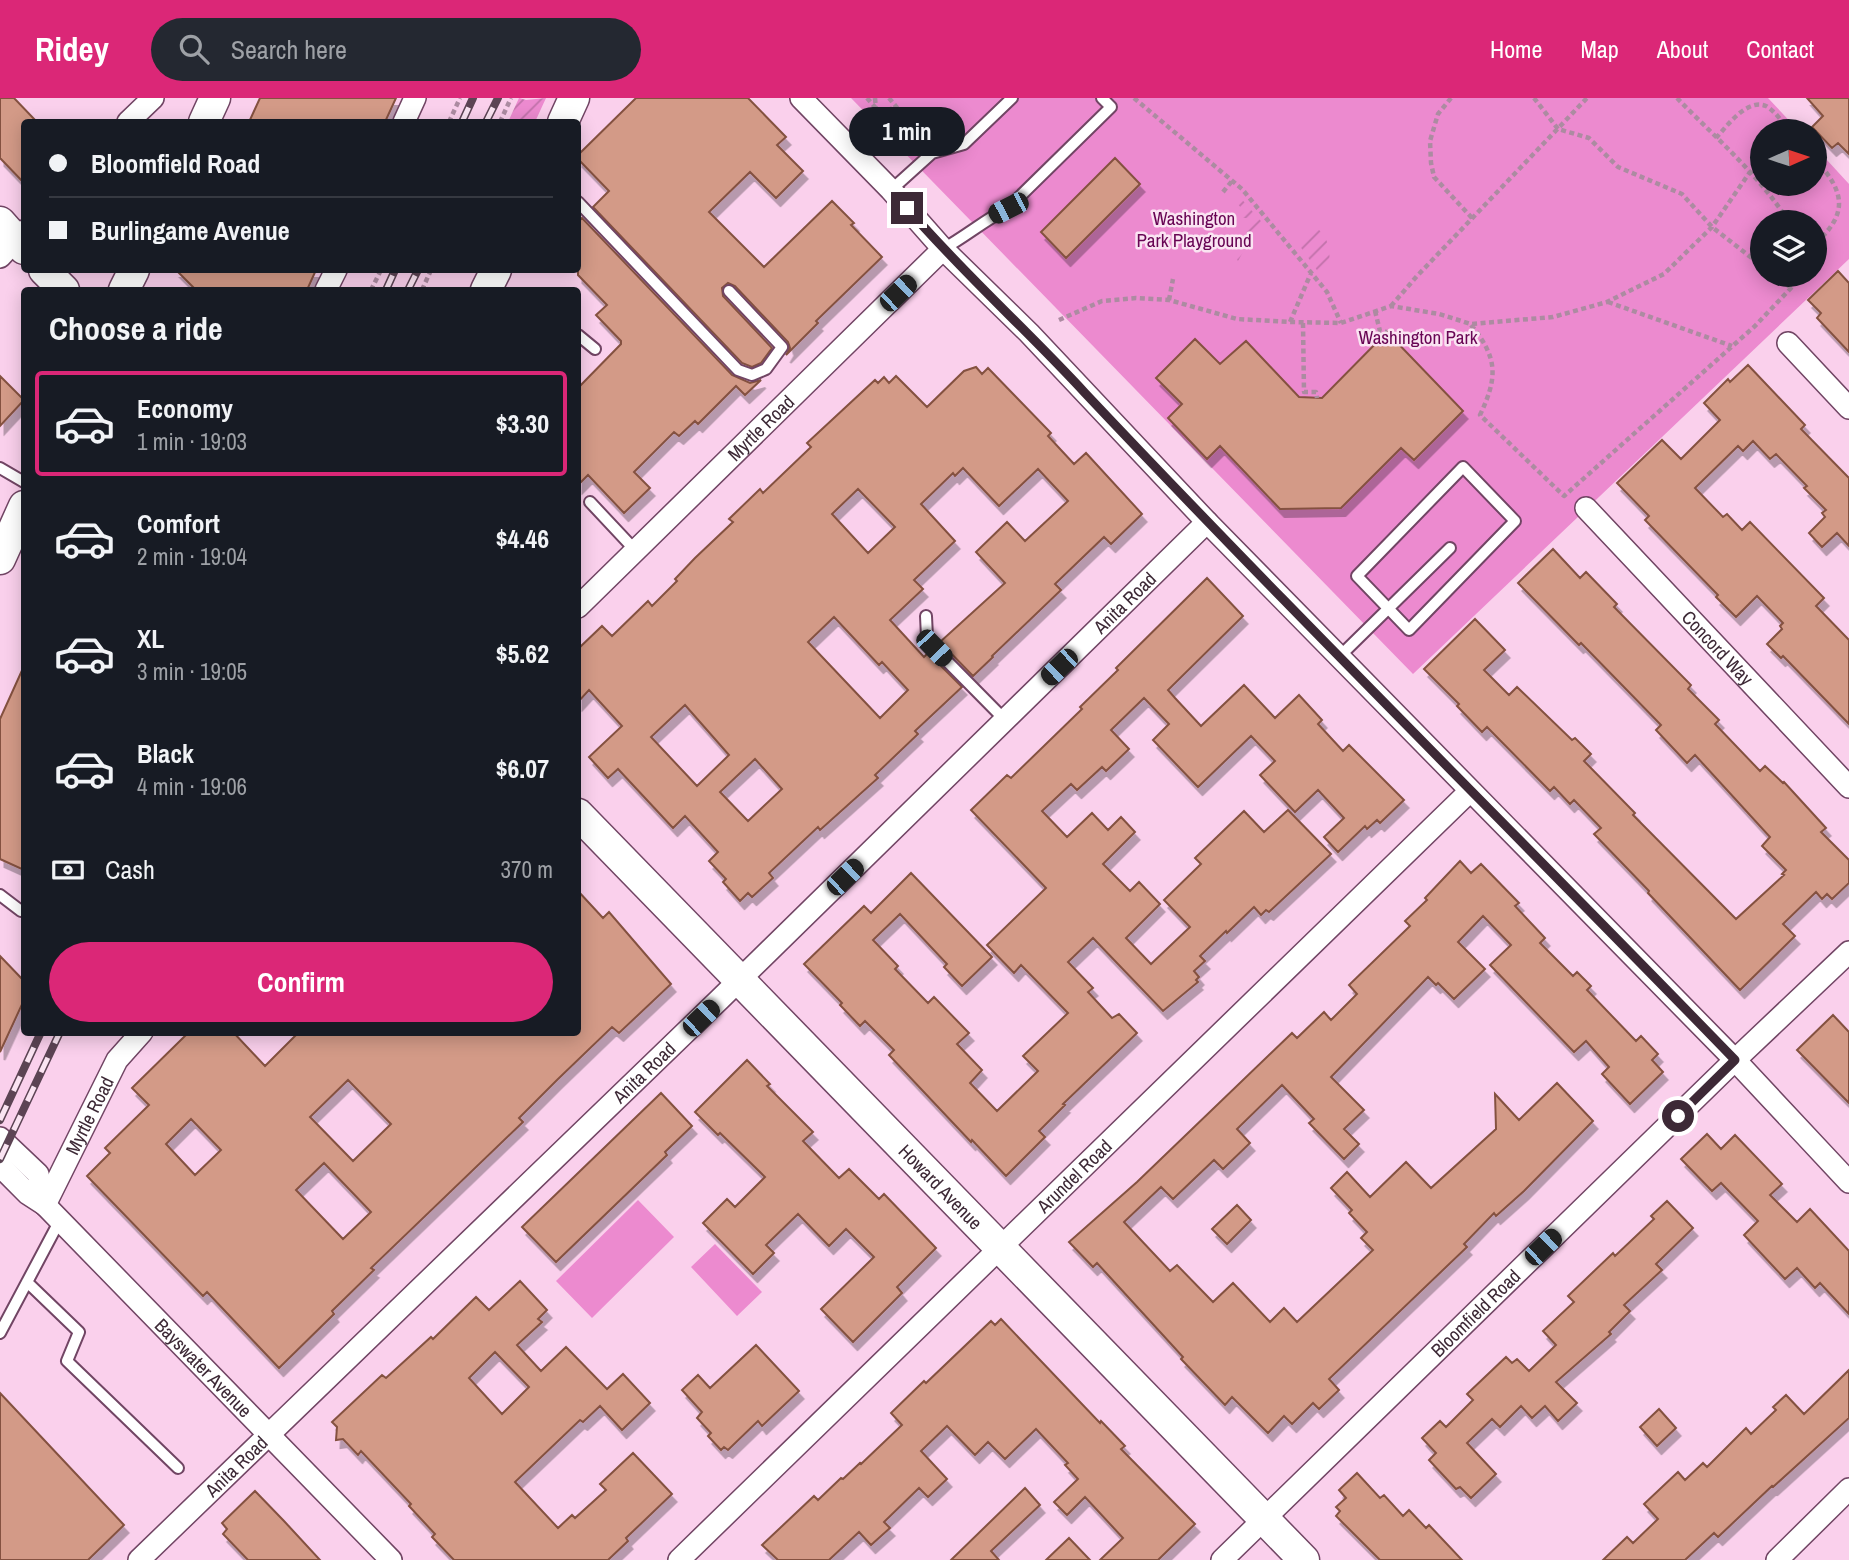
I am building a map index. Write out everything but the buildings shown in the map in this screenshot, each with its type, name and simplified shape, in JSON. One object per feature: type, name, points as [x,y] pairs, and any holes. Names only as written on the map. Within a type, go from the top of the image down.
[{"type":"street","points":[[131,119],[153,98]]},
{"type":"street","points":[[205,119],[215,98]]},
{"type":"street","points":[[405,119],[415,98]]},
{"type":"street","points":[[564,119],[574,98]]},
{"type":"street","points":[[801,98],[891,190],[943,249],[1029,333],[1207,522],[1735,1060],[1849,1182]]},
{"type":"street","name":"Myrtle Road","points":[[581,604],[943,249]]},
{"type":"street","points":[[47,273],[61,287]]},
{"type":"street","points":[[1788,343],[1849,408]]},
{"type":"street","name":"Concord Way","points":[[1586,508],[1849,787]]},
{"type":"street","points":[[0,559],[21,515]]},
{"type":"street","name":"Anita Road","points":[[139,1560],[740,980],[1207,522]]},
{"type":"street","name":"Arundel Road","points":[[679,1560],[1470,791]]},
{"type":"street","name":"Howard Avenue","points":[[581,817],[1304,1560]]},
{"type":"street","name":"Bloomfield Road","points":[[1222,1560],[1735,1060],[1849,953]]},
{"type":"street","name":"Myrtle Road","points":[[52,1212],[117,1060],[138,1036]]},
{"type":"street","name":"Bayswater Avenue","points":[[0,1138],[38,1174],[52,1212]]},
{"type":"street","name":"Bayswater Avenue","points":[[0,1166],[28,1194],[52,1212],[391,1560]]},
{"type":"street","points":[[1777,1560],[1849,1489]]},
{"type":"lane","points":[[891,190],[932,153],[964,144],[1012,98]]},
{"type":"lane","points":[[943,249],[1008,208],[1111,107],[1102,98]]},
{"type":"lane","points":[[581,205],[738,370],[752,375],[766,369],[782,347],[729,291]]},
{"type":"lane","points":[[581,337],[595,349]]},
{"type":"lane","points":[[1463,467],[1515,521],[1409,630],[1390,609],[1357,576],[1463,467]]},
{"type":"lane","points":[[0,468],[21,480]]},
{"type":"lane","points":[[590,502],[635,550]]},
{"type":"lane","points":[[1340,656],[1450,548]]},
{"type":"lane","points":[[926,616],[927,637],[934,648],[1005,720]]},
{"type":"lane","points":[[0,895],[21,911]]},
{"type":"lane","points":[[0,1333],[27,1282],[52,1212]]},
{"type":"lane","points":[[27,1282],[79,1332],[66,1361],[178,1468]]},
{"type":"path","points":[[450,119],[460,98]]},
{"type":"path","points":[[501,119],[511,98]]},
{"type":"path","points":[[867,98],[888,122],[908,121]]},
{"type":"path","points":[[875,98],[878,112]]},
{"type":"path","points":[[889,98],[908,121],[927,132],[964,144]]},
{"type":"path","points":[[1134,98],[1242,189],[1327,292],[1341,323]]},
{"type":"path","points":[[1451,98],[1438,114],[1430,141],[1433,177],[1472,218]]},
{"type":"path","points":[[1534,98],[1558,129],[1589,138],[1618,167],[1682,194],[1712,227],[1750,257]]},
{"type":"path","points":[[1059,320],[1102,302],[1136,298],[1169,300],[1237,319],[1303,323],[1341,323],[1391,306],[1587,98]]},
{"type":"path","points":[[1391,306],[1439,314],[1471,324],[1553,317],[1607,302],[1664,274],[1712,227],[1750,172],[1677,98]]},
{"type":"path","points":[[1716,138],[1751,104],[1766,106],[1778,119]]},
{"type":"path","points":[[878,112],[895,107]]},
{"type":"path","points":[[1827,173],[1841,196],[1841,208],[1827,234]]},
{"type":"path","points":[[1223,192],[1232,181]]},
{"type":"path","points":[[1290,322],[1311,273]]},
{"type":"path","points":[[1169,300],[1173,279]]},
{"type":"path","points":[[1471,324],[1490,351],[1494,373],[1491,394],[1480,415],[1564,496],[1732,346],[1791,288]]},
{"type":"path","points":[[1607,302],[1732,346]]},
{"type":"path","points":[[1375,312],[1380,331],[1387,332]]},
{"type":"path","points":[[1303,323],[1304,392],[1316,392],[1317,398]]},
{"type":"green space","points":[[519,98],[546,98],[536,119],[509,119]]},
{"type":"green space","name":"Washington Park","points":[[851,98],[1768,98],[1788,119],[1750,119],[1750,196],[1827,196],[1827,160],[1849,184],[1849,259],[1827,280],[1827,210],[1750,210],[1750,287],[1820,287],[1413,674]]},
{"type":"green space","points":[[1238,195],[1267,228],[1247,245],[1238,261],[1233,254],[1242,239],[1246,239],[1247,218],[1243,218],[1241,208],[1234,199]]},
{"type":"green space","points":[[1315,227],[1326,238],[1329,253],[1330,265],[1324,272],[1319,273],[1297,242]]},
{"type":"green space","points":[[638,1200],[674,1237],[592,1318],[556,1281]]},
{"type":"green space","points":[[715,1244],[762,1292],[737,1316],[691,1267]]},
{"type":"railway","points":[[463,119],[473,98]]},
{"type":"railway","points":[[488,119],[498,98]]},
{"type":"railway","points":[[387,287],[394,273]]},
{"type":"railway","points":[[410,287],[416,273]]},
{"type":"railway","points":[[0,1120],[39,1036]]},
{"type":"railway","points":[[0,1159],[58,1036]]},
{"type":"route","points":[[907,208],[943,249],[1029,333],[1223,538],[1735,1060],[1678,1116]]},
{"type":"park label","name":"Washington Park Playground","points":[[1194,229]]}]
